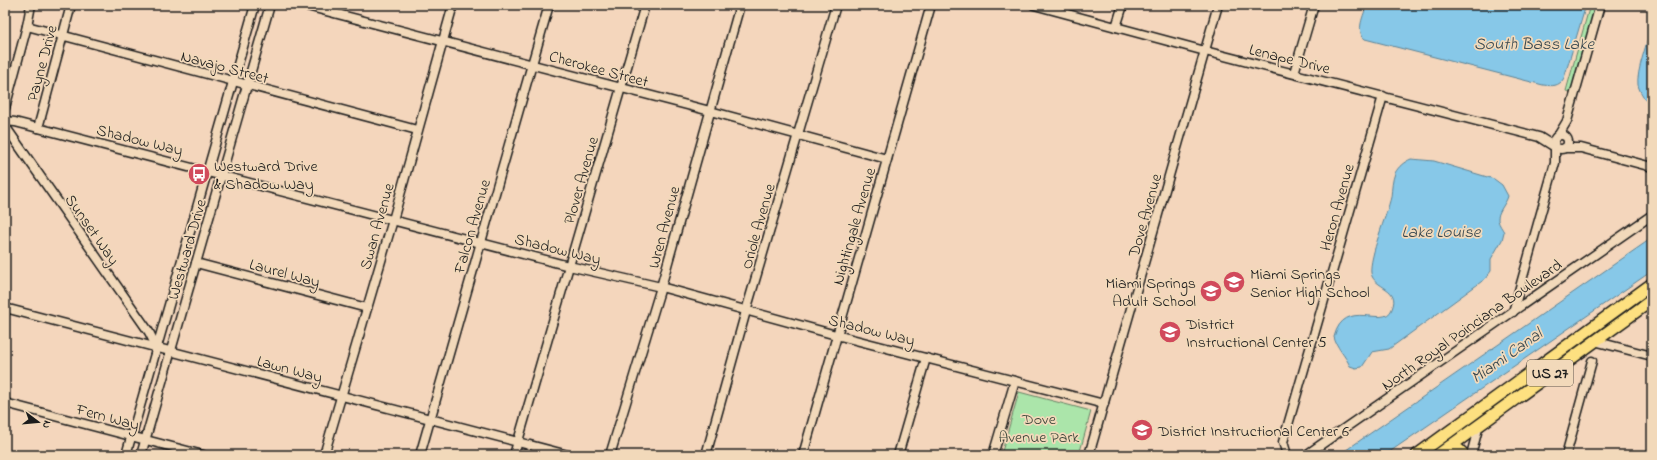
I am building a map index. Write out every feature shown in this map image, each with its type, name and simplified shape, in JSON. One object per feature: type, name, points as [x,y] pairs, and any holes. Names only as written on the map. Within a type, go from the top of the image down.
[{"type":"highway","name":"US 27","points":[[1417,455],[1573,340],[1652,284]]},
{"type":"highway","name":"US 27","points":[[1438,455],[1652,300]]},
{"type":"highway","points":[[1573,340],[1594,341]]},
{"type":"highway","points":[[1479,425],[1483,414],[1493,399]]},
{"type":"highway","points":[[1449,447],[1458,450],[1464,455]]},
{"type":"street","points":[[5,108],[27,26],[31,5]]},
{"type":"street","name":"Payne Drive","points":[[38,128],[71,5]]},
{"type":"street","name":"Westward Drive","points":[[126,455],[255,5]]},
{"type":"street","name":"Westward Drive","points":[[141,455],[270,5]]},
{"type":"street","name":"Cherokee Street","points":[[303,5],[710,111],[887,159]]},
{"type":"street","name":"Swan Avenue","points":[[324,455],[393,220],[453,5]]},
{"type":"street","name":"Falcon Avenue","points":[[420,455],[549,5]]},
{"type":"street","name":"Plover Avenue","points":[[514,455],[645,5]]},
{"type":"street","name":"Wren Avenue","points":[[610,455],[661,287],[740,5]]},
{"type":"street","name":"Oriole Avenue","points":[[706,455],[746,311],[836,5]]},
{"type":"street","name":"Nightingale Avenue","points":[[802,455],[931,5]]},
{"type":"street","name":"Lenape Drive","points":[[1034,5],[1116,28],[1539,137],[1562,145],[1652,166]]},
{"type":"street","points":[[1116,28],[1123,5]]},
{"type":"street","name":"Dove Avenue","points":[[1089,455],[1218,5]]},
{"type":"street","points":[[1294,73],[1314,5]]},
{"type":"street","points":[[1513,312],[1555,163],[1562,145],[1567,121],[1600,5]]},
{"type":"street","name":"Navajo Street","points":[[27,26],[247,86],[417,130]]},
{"type":"street","name":"Heron Avenue","points":[[1279,455],[1383,96]]},
{"type":"street","name":"Shadow Way","points":[[5,121],[15,122],[207,171],[569,266],[661,287],[836,335],[1104,404]]},
{"type":"street","points":[[1562,145],[1554,141],[1567,121]]},
{"type":"street","name":"Sunset Way","points":[[5,126],[149,332],[157,348]]},
{"type":"street","name":"Lenape Drive","points":[[1539,137],[1557,136]]},
{"type":"street","name":"North Royal Poinciana Boulevard","points":[[1306,455],[1652,214]]},
{"type":"street","name":"Laurel Way","points":[[196,263],[367,308]]},
{"type":"street","name":"Lawn Way","points":[[5,308],[568,455]]},
{"type":"street","points":[[1594,341],[1652,356]]},
{"type":"street","points":[[898,455],[926,358]]},
{"type":"street","points":[[1566,455],[1592,361]]},
{"type":"street","points":[[993,455],[1015,381]]},
{"type":"street","name":"Fern Way","points":[[5,403],[203,455]]},
{"type":"street","points":[[1471,455],[1479,425]]},
{"type":"street","points":[[1283,442],[1287,455]]},
{"type":"green space","points":[[1590,5],[1597,5],[1572,93],[1566,91]]},
{"type":"green space","name":"Dove Avenue Park","points":[[1019,392],[1091,411],[1079,455],[1001,455]]},
{"type":"water","name":"South Bass Lake","points":[[1367,5],[1586,5],[1564,78],[1560,83],[1552,86],[1543,85],[1365,39],[1362,36],[1360,28]]},
{"type":"water","points":[[1652,26],[1652,106],[1640,91],[1638,79],[1640,64]]},
{"type":"water","name":"Lake Louise","points":[[1411,159],[1434,161],[1494,179],[1502,185],[1508,196],[1498,217],[1499,223],[1504,232],[1502,240],[1491,259],[1491,271],[1485,279],[1389,349],[1372,352],[1362,367],[1356,368],[1350,366],[1334,337],[1339,325],[1347,318],[1355,316],[1388,315],[1392,309],[1394,302],[1393,296],[1373,278],[1371,266],[1375,247],[1389,205],[1395,173],[1402,164]]},
{"type":"water","name":"Miami Canal","points":[[1652,238],[1652,271],[1385,455],[1339,455]]},
{"type":"place","name":"Westward Drive & Shadow Way","points":[[199,174]]},
{"type":"place","name":"Miami Springs Senior High School","points":[[1234,282]]},
{"type":"place","name":"Miami Springs Adult School","points":[[1211,291]]},
{"type":"place","name":"District Instructional Center 5","points":[[1170,332]]},
{"type":"place","name":"District Instructional Center 6","points":[[1142,430]]}]
